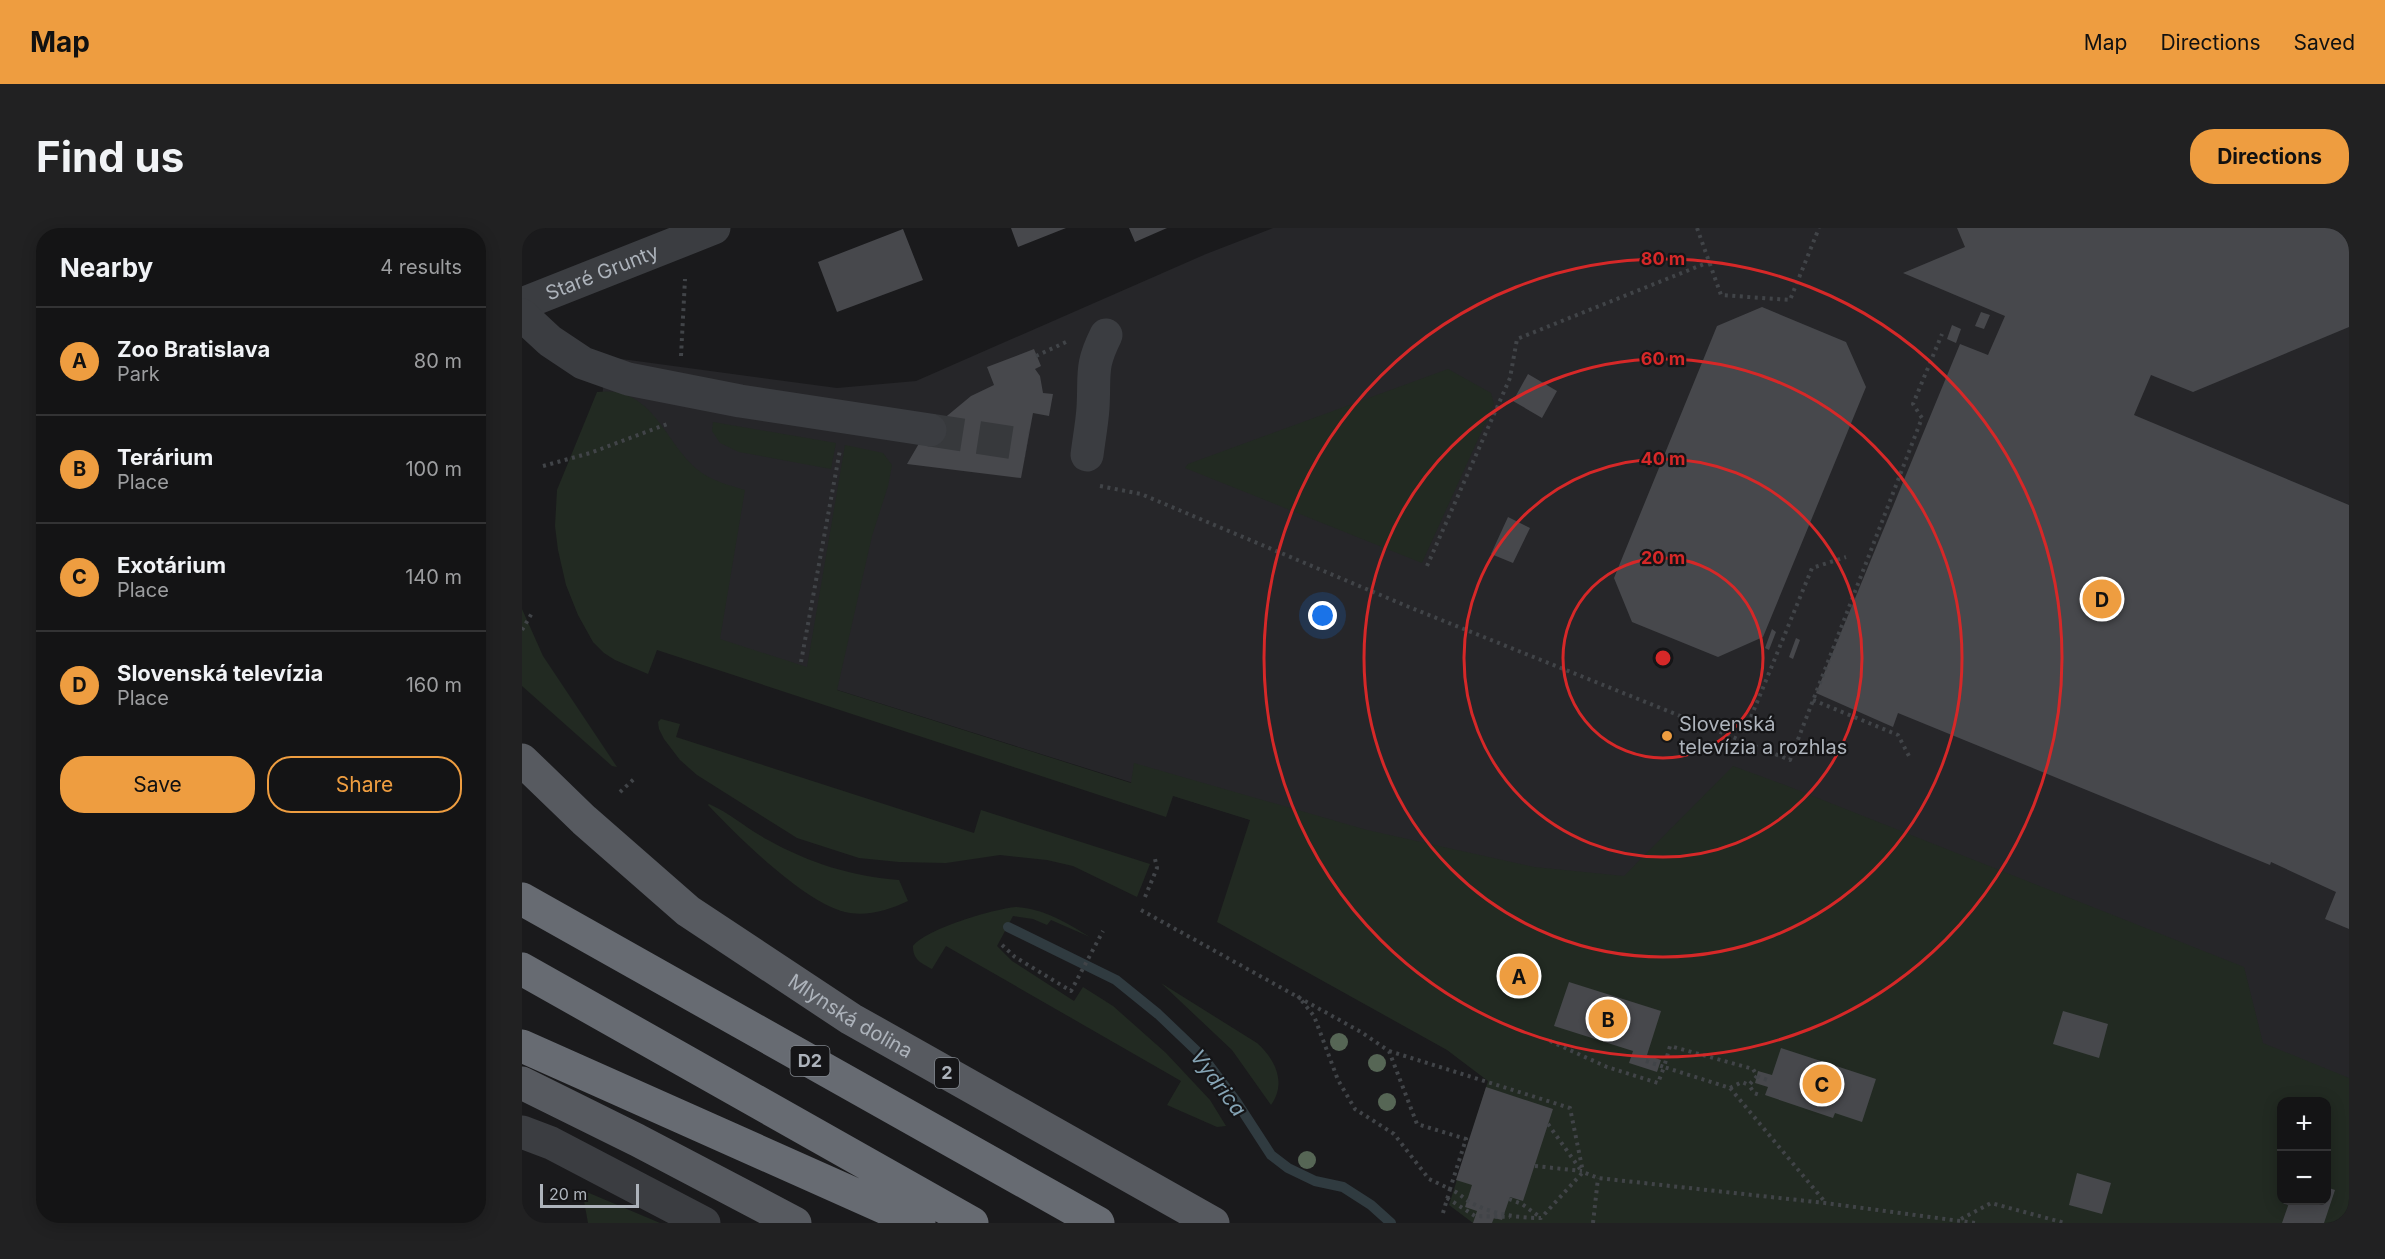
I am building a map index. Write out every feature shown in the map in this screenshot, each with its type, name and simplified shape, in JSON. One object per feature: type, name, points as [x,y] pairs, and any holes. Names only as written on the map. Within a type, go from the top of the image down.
[{"type":"highway","name":"D2","points":[[522,899],[1098,1223]]},
{"type":"highway","points":[[522,969],[972,1223]]},
{"type":"highway","points":[[522,1046],[919,1223]]},
{"type":"main road","name":"Mlynská dolina","points":[[522,760],[584,820],[697,917],[851,1018],[1213,1223]]},
{"type":"main road","points":[[522,1083],[795,1223]]},
{"type":"street","points":[[577,282],[651,228]]},
{"type":"street","name":"Staré Grunty","points":[[522,304],[714,228]]},
{"type":"street","points":[[522,315],[550,341],[583,363],[628,379],[751,403],[930,430]]},
{"type":"street","points":[[1088,469],[1093,407],[1092,374],[1096,354],[1106,335]]},
{"type":"street","points":[[522,1132],[552,1143],[704,1223]]},
{"type":"path","points":[[1697,228],[1721,295],[1790,300],[1819,228]]},
{"type":"path","points":[[1428,566],[1510,378],[1517,339],[1709,262]]},
{"type":"path","points":[[680,363],[685,279]]},
{"type":"path","points":[[1088,469],[1141,494],[1409,607],[1790,760],[1922,418],[1913,404],[1942,334]]},
{"type":"path","points":[[543,465],[590,453],[679,419]]},
{"type":"path","points":[[801,662],[841,440]]},
{"type":"path","points":[[1752,717],[1812,568],[1846,557]]},
{"type":"path","points":[[522,630],[532,613]]},
{"type":"path","points":[[1812,700],[1898,735],[1910,758]]},
{"type":"path","points":[[621,792],[634,779]]},
{"type":"path","points":[[1145,897],[1157,868],[1155,859]]},
{"type":"path","points":[[1141,910],[1298,996],[1389,1051],[1570,1108],[1582,1172]]},
{"type":"path","points":[[1002,945],[1015,957],[1071,991],[1103,931]]},
{"type":"path","points":[[1298,996],[1314,1016],[1338,1080],[1355,1109],[1394,1134],[1429,1179],[1472,1203],[1518,1218]]},
{"type":"path","points":[[1550,1041],[1607,1067],[1658,1083],[1670,1046],[1753,1069],[1756,1076],[1770,1081]]},
{"type":"path","points":[[1389,1051],[1417,1124],[1466,1139],[1443,1213]]},
{"type":"path","points":[[1646,1061],[1731,1088],[1825,1203]]},
{"type":"path","points":[[1749,1084],[1756,1076]]},
{"type":"path","points":[[1731,1088],[1742,1082],[1749,1084],[1754,1093],[1762,1096]]},
{"type":"path","points":[[1548,1124],[1582,1172]]},
{"type":"path","points":[[1535,1166],[1582,1172],[1598,1178],[1825,1203],[1975,1223]]},
{"type":"path","points":[[1447,1198],[1475,1216],[1540,1218],[1582,1172]]},
{"type":"path","points":[[1593,1223],[1598,1178]]},
{"type":"path","points":[[1509,1199],[1522,1204],[1540,1218]]},
{"type":"path","points":[[1960,1220],[1991,1203],[2065,1223]]},
{"type":"path","points":[[2032,1220],[2033,1215]]},
{"type":"shaded area","name":"Slovenská televízia a rozhlas","points":[[1273,228],[2349,228],[2349,1179],[2331,1119],[2331,1097],[2277,1097],[2277,1101],[1251,820],[659,634],[602,397],[607,357],[837,388],[916,381],[1206,254]]},
{"type":"shaded area","points":[[1448,369],[1491,393],[1494,404],[1422,563],[1185,468],[1188,464]]},
{"type":"shaded area","points":[[597,392],[616,392],[632,397],[645,406],[686,458],[703,474],[745,490],[720,639],[807,667],[845,445],[883,453],[892,465],[888,486],[872,536],[837,690],[1131,783],[1134,763],[1367,830],[1534,867],[1624,876],[1733,766],[1785,785],[2244,967],[2263,1043],[2349,1078],[2349,1223],[1473,1223],[1449,1205],[1488,1081],[1447,1050],[1217,922],[1250,820],[1173,796],[1166,817],[657,650],[648,674],[615,660],[593,642],[578,615],[566,585],[555,526],[557,490]]},
{"type":"shaded area","points":[[713,422],[836,443],[831,469],[739,452],[720,443],[712,431]]},
{"type":"shaded area","points":[[522,609],[543,656],[617,767],[612,766],[522,686]]},
{"type":"shaded area","points":[[661,719],[680,724],[676,737],[974,833],[981,810],[1150,864],[1137,897],[1073,866],[1047,860],[1000,855],[946,863],[859,858],[797,838],[697,775],[680,760],[664,739],[659,729],[658,722]]},
{"type":"shaded area","points":[[709,804],[768,840],[814,862],[865,876],[899,880],[908,901],[885,910],[861,914],[845,912],[829,906],[791,882],[772,866]]},
{"type":"shaded area","points":[[1016,907],[1046,913],[1090,937],[1051,920],[1047,925],[1033,919],[1013,916],[997,946],[1012,961],[1074,1001],[1083,987],[1113,1006],[1166,1053],[1210,1100],[1226,1126],[1217,1127],[1167,1105],[1181,1081],[946,946],[932,969],[921,963],[914,955],[913,946],[931,933],[977,916]]},
{"type":"shaded area","points":[[1161,983],[1263,1049],[1277,1072],[1278,1088],[1271,1105],[1232,1050]]},
{"type":"shaded area","points":[[582,1190],[660,1223],[588,1223]]},
{"type":"building","points":[[1011,228],[1066,228],[1018,247]]},
{"type":"building","points":[[1129,228],[1167,228],[1135,242]]},
{"type":"building","points":[[1957,228],[2349,228],[2349,327],[2193,392],[2151,375],[2134,415],[2349,505],[2349,929],[2325,919],[2336,892],[2271,862],[2270,865],[1898,713],[1893,727],[1816,693],[1960,344],[1988,355],[2005,316],[1903,273],[1965,247]]},
{"type":"building","points":[[903,229],[923,280],[837,312],[818,262]]},
{"type":"building","points":[[1762,307],[1846,342],[1866,387],[1763,637],[1718,657],[1632,622],[1614,578],[1717,326]]},
{"type":"building","points":[[1981,312],[1990,315],[1984,329],[1975,326]]},
{"type":"building","points":[[1952,325],[1961,329],[1956,343],[1947,339]]},
{"type":"building","points":[[1034,349],[1041,366],[1035,369],[1040,376],[1043,393],[1053,394],[1049,416],[1033,413],[1021,478],[907,464],[921,440],[930,430],[971,396],[994,385],[987,367]]},
{"type":"building","points":[[1528,374],[1557,391],[1542,418],[1513,401]]},
{"type":"building","points":[[1508,517],[1530,528],[1513,563],[1491,554]]},
{"type":"building","points":[[1772,629],[1776,632],[1769,650],[1765,648]]},
{"type":"building","points":[[1796,638],[1800,640],[1793,659],[1789,657]]},
{"type":"building","points":[[1569,982],[1661,1011],[1647,1055],[1661,1060],[1657,1072],[1629,1063],[1633,1051],[1554,1026]]},
{"type":"building","points":[[2063,1011],[2108,1024],[2099,1058],[2053,1044]]},
{"type":"building","points":[[1781,1048],[1876,1079],[1862,1122],[1835,1113],[1833,1118],[1765,1095],[1768,1087],[1755,1083],[1758,1071],[1772,1075]]},
{"type":"building","points":[[1486,1087],[1553,1109],[1523,1201],[1510,1197],[1502,1220],[1494,1218],[1492,1223],[1473,1223],[1477,1211],[1465,1207],[1472,1185],[1456,1180]]},
{"type":"building","points":[[2077,1173],[2111,1183],[2102,1214],[2069,1205]]},
{"type":"building","points":[[2331,1189],[2335,1190],[2331,1202]]},
{"type":"building","points":[[2288,1205],[2330,1205],[2324,1223],[2282,1223]]},
{"type":"waterway","name":"Vydrica","points":[[1008,927],[1116,980],[1158,1014],[1203,1057],[1236,1101],[1271,1155],[1288,1168],[1315,1181],[1343,1187],[1371,1205],[1391,1223]]},
{"type":"tunnel","points":[[930,430],[1027,445]]},
{"type":"place","name":"Slovenská televízia","points":[[2102,599]]},
{"type":"place","name":"Slovenská televízia a rozhlas","points":[[1667,736]]},
{"type":"place","name":"Zoo Bratislava","points":[[1519,976]]},
{"type":"place","name":"Terárium","points":[[1608,1019]]},
{"type":"place","name":"Exotárium","points":[[1822,1084]]}]
